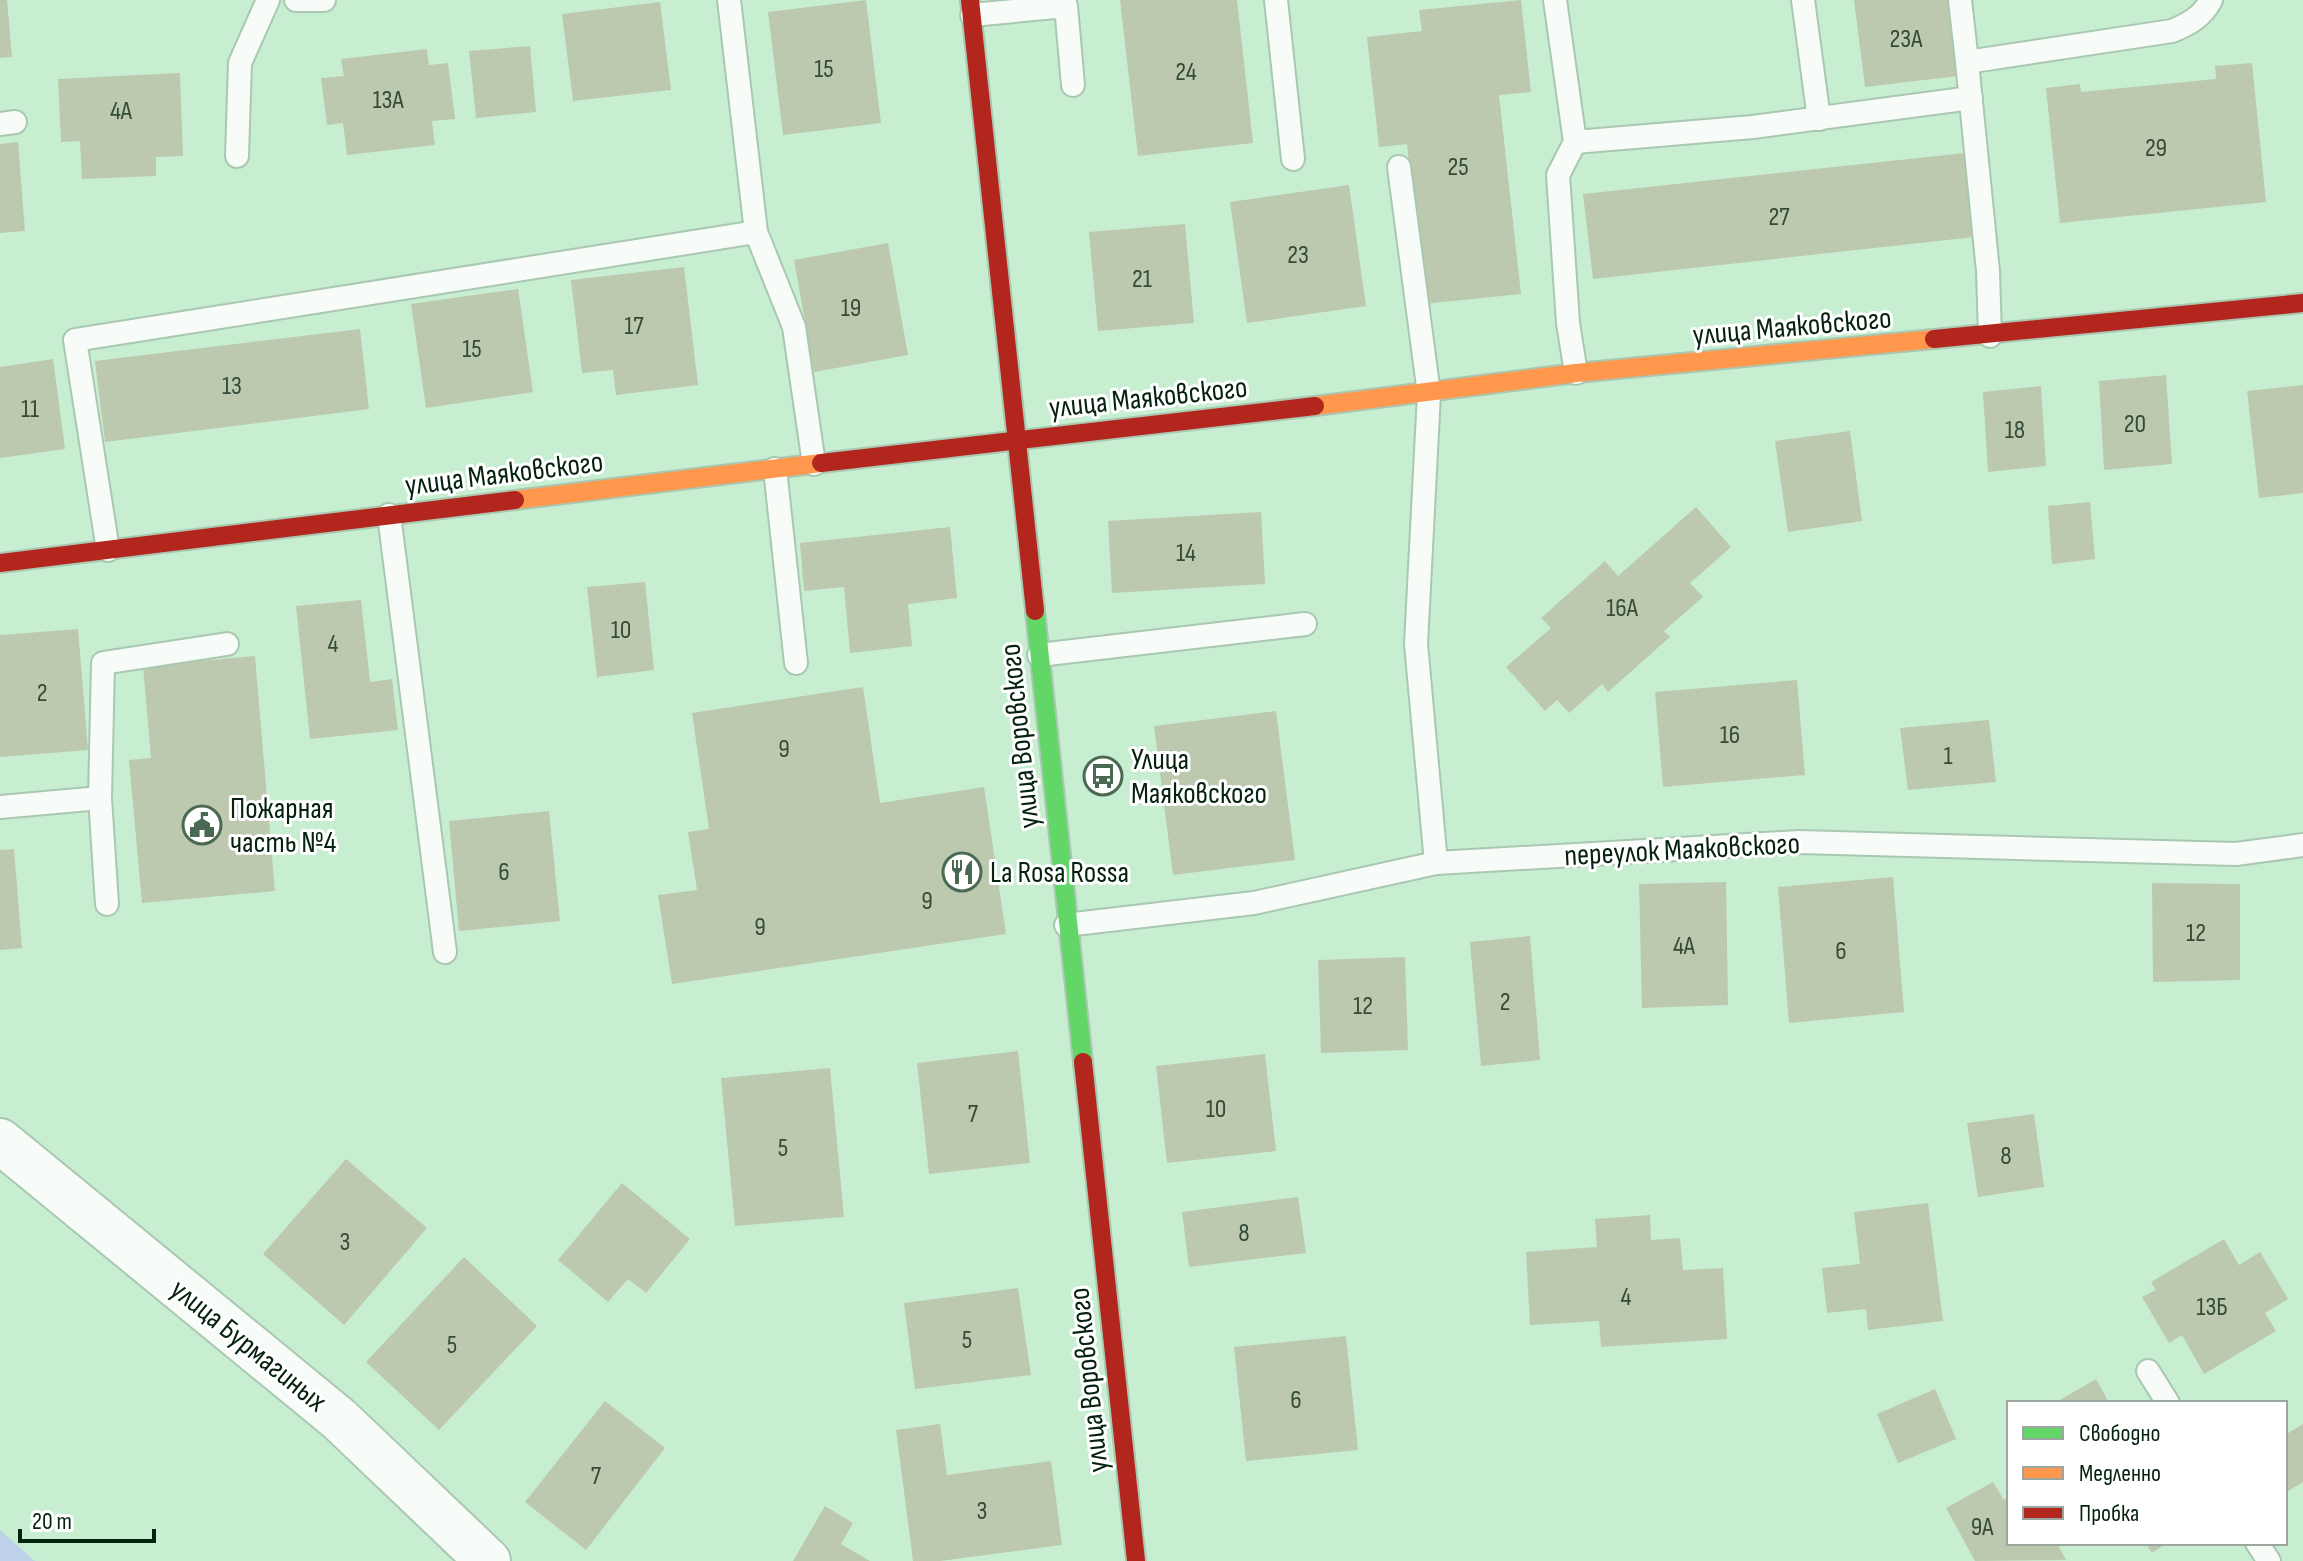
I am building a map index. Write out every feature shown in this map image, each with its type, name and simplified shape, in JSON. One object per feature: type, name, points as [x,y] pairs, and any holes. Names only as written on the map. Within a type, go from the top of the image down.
[{"type":"street","name":"улица Воровского","points":[[971,8],[1066,925],[1136,1561]]},
{"type":"street","name":"улица Маяковского","points":[[0,563],[1017,439],[1429,394],[1576,373],[1990,336],[2303,303]]},
{"type":"street","name":"улица Бурмагиных","points":[[0,1141],[339,1419],[488,1561]]},
{"type":"lane","points":[[237,156],[240,63],[268,0]]},
{"type":"lane","points":[[296,0],[324,0]]},
{"type":"lane","points":[[729,0],[756,232],[794,327],[814,464]]},
{"type":"lane","points":[[1276,0],[1293,159]]},
{"type":"lane","points":[[1555,0],[1575,142],[1558,175],[1568,323],[1576,373]]},
{"type":"lane","points":[[1803,0],[1819,119]]},
{"type":"lane","points":[[1960,0],[1988,271],[1990,336]]},
{"type":"lane","points":[[1967,62],[2172,31],[2191,23],[2206,11],[2211,0]]},
{"type":"lane","points":[[971,8],[1066,6],[1073,85]]},
{"type":"lane","points":[[1575,142],[1819,119],[1971,98]]},
{"type":"lane","points":[[1399,167],[1429,394],[1416,644],[1436,863]]},
{"type":"lane","points":[[108,550],[75,340],[756,232]]},
{"type":"lane","points":[[775,469],[796,663]]},
{"type":"lane","points":[[389,515],[445,952]]},
{"type":"lane","points":[[1039,655],[1305,624]]},
{"type":"lane","points":[[107,904],[100,798],[103,663],[227,644]]},
{"type":"lane","points":[[0,807],[100,798]]},
{"type":"lane","name":"переулок Маяковского","points":[[1066,925],[1254,903],[1436,863],[1799,842],[2236,854],[2303,845]]},
{"type":"lane","points":[[2148,1371],[2167,1401]]},
{"type":"water","points":[[0,1530],[35,1561],[0,1561]]},
{"type":"building","points":[[0,0],[7,0],[12,57],[0,58]]},
{"type":"building","points":[[866,0],[881,123],[783,135],[768,12]]},
{"type":"building","points":[[1120,0],[1237,0],[1253,143],[1138,156]]},
{"type":"building","points":[[1521,0],[1531,92],[1499,95],[1521,294],[1424,304],[1407,144],[1379,147],[1367,37],[1422,31],[1419,10]]},
{"type":"building","points":[[1854,0],[1948,0],[1958,76],[1865,87]]},
{"type":"building","points":[[660,2],[671,90],[573,101],[562,14]]},
{"type":"building","points":[[530,46],[536,112],[476,118],[469,51]]},
{"type":"building","points":[[427,49],[429,65],[448,63],[455,119],[432,121],[435,145],[347,155],[343,123],[327,125],[321,78],[344,76],[341,59]]},
{"type":"building","points":[[2252,63],[2266,202],[2060,223],[2046,88],[2080,84],[2081,92],[2216,79],[2215,66]]},
{"type":"building","points":[[180,73],[183,156],[156,157],[156,176],[82,179],[80,141],[61,142],[58,79]]},
{"type":"building","points":[[18,142],[25,231],[0,233],[0,144]]},
{"type":"building","points":[[1965,153],[1974,237],[1593,279],[1583,194]]},
{"type":"building","points":[[1349,185],[1366,306],[1247,323],[1230,202]]},
{"type":"building","points":[[1185,224],[1194,323],[1098,331],[1089,232]]},
{"type":"building","points":[[888,243],[908,355],[814,372],[794,260]]},
{"type":"building","points":[[684,267],[698,385],[616,395],[613,370],[582,373],[571,280]]},
{"type":"building","points":[[518,289],[533,392],[426,408],[411,304]]},
{"type":"building","points":[[360,329],[369,409],[105,442],[95,361]]},
{"type":"building","points":[[53,359],[65,449],[0,458],[0,367]]},
{"type":"building","points":[[2166,375],[2172,464],[2104,470],[2099,381]]},
{"type":"building","points":[[2303,385],[2303,493],[2259,498],[2247,391]]},
{"type":"building","points":[[2041,386],[2046,466],[1988,472],[1983,392]]},
{"type":"building","points":[[1850,431],[1862,521],[1788,532],[1775,441]]},
{"type":"building","points":[[2090,502],[2095,559],[2052,564],[2048,506]]},
{"type":"building","points":[[1696,507],[1731,547],[1690,583],[1703,597],[1664,631],[1670,637],[1608,692],[1602,684],[1569,713],[1557,700],[1545,711],[1506,667],[1551,628],[1541,618],[1605,561],[1618,576]]},
{"type":"building","points":[[1261,512],[1265,584],[1112,593],[1108,521]]},
{"type":"building","points":[[950,527],[957,598],[908,604],[912,646],[850,653],[844,587],[804,591],[800,543]]},
{"type":"building","points":[[645,582],[654,670],[597,677],[587,587]]},
{"type":"building","points":[[361,600],[370,682],[392,679],[398,730],[310,739],[296,606]]},
{"type":"building","points":[[78,629],[88,750],[0,757],[0,635]]},
{"type":"building","name":"Пожарная часть №4","points":[[255,656],[275,891],[142,903],[129,760],[151,758],[143,666]]},
{"type":"building","points":[[1797,680],[1805,775],[1663,787],[1655,692]]},
{"type":"building","points":[[863,687],[880,803],[984,787],[1006,934],[672,984],[658,895],[697,890],[688,832],[709,829],[692,713]]},
{"type":"building","points":[[1276,711],[1295,860],[1173,875],[1154,726]]},
{"type":"building","points":[[1989,720],[1996,782],[1908,790],[1900,728]]},
{"type":"building","points":[[549,811],[560,921],[459,931],[449,821]]},
{"type":"building","points":[[14,849],[22,948],[0,950],[0,850]]},
{"type":"building","points":[[1893,877],[1904,1012],[1789,1023],[1778,887]]},
{"type":"building","points":[[1726,882],[1728,1005],[1642,1008],[1639,884]]},
{"type":"building","points":[[2152,883],[2240,884],[2240,980],[2153,982]]},
{"type":"building","points":[[1530,936],[1540,1060],[1481,1066],[1470,942]]},
{"type":"building","points":[[1405,957],[1408,1050],[1321,1053],[1318,960]]},
{"type":"building","points":[[1018,1051],[1030,1163],[929,1174],[917,1063]]},
{"type":"building","points":[[1265,1054],[1276,1151],[1167,1163],[1156,1066]]},
{"type":"building","points":[[830,1068],[844,1217],[735,1226],[721,1078]]},
{"type":"building","points":[[2034,1114],[2044,1187],[1978,1197],[1967,1123]]},
{"type":"building","points":[[346,1159],[427,1228],[344,1325],[263,1254]]},
{"type":"building","points":[[622,1183],[690,1239],[646,1293],[628,1279],[608,1302],[558,1260]]},
{"type":"building","points":[[1298,1197],[1306,1253],[1189,1267],[1182,1212]]},
{"type":"building","points":[[1928,1203],[1943,1321],[1868,1330],[1866,1309],[1827,1313],[1822,1268],[1860,1264],[1854,1212]]},
{"type":"building","points":[[1650,1215],[1651,1240],[1680,1238],[1683,1270],[1723,1268],[1727,1339],[1601,1347],[1599,1321],[1530,1325],[1526,1252],[1597,1247],[1595,1219]]},
{"type":"building","points":[[2224,1239],[2239,1265],[2260,1252],[2288,1299],[2265,1313],[2276,1331],[2204,1374],[2182,1335],[2169,1343],[2142,1297],[2156,1290],[2151,1282]]},
{"type":"building","points":[[464,1257],[537,1326],[439,1430],[366,1362]]},
{"type":"building","points":[[1018,1288],[1031,1375],[915,1389],[904,1303]]},
{"type":"building","points":[[1346,1336],[1358,1450],[1246,1461],[1234,1347]]},
{"type":"building","points":[[2096,1379],[2108,1401],[2058,1401]]},
{"type":"building","points":[[1935,1389],[1956,1439],[1898,1463],[1877,1414]]},
{"type":"building","points":[[605,1401],[665,1448],[586,1550],[525,1502]]},
{"type":"building","points":[[940,1424],[947,1475],[1051,1461],[1062,1545],[940,1561],[913,1561],[896,1430]]},
{"type":"building","points":[[2303,1424],[2303,1482],[2288,1491],[2287,1472],[2287,1434]]},
{"type":"building","points":[[1993,1482],[2004,1500],[2007,1498],[2007,1545],[2058,1545],[2066,1560],[1975,1561],[1946,1508]]},
{"type":"building","points":[[825,1506],[853,1523],[841,1544],[870,1561],[793,1561]]},
{"type":"building","points":[[2146,1545],[2164,1545],[2152,1553]]},
{"type":"traffic: fast","points":[[1035,611],[1083,1062]]},
{"type":"traffic: slow","points":[[1315,406],[1576,373],[1934,339]]},
{"type":"traffic: slow","points":[[515,500],[821,463]]},
{"type":"traffic: jam","points":[[970,0],[1035,611]]},
{"type":"traffic: jam","points":[[1934,339],[2303,303]]},
{"type":"traffic: jam","points":[[821,463],[1315,406]]},
{"type":"traffic: jam","points":[[0,563],[515,500]]},
{"type":"traffic: jam","points":[[1083,1062],[1136,1561]]},
{"type":"place","name":"Улица Маяковского","points":[[1103,776]]},
{"type":"place","name":"Пожарная часть №4","points":[[202,825]]},
{"type":"place","name":"La Rosa Rossa","points":[[962,872]]}]
